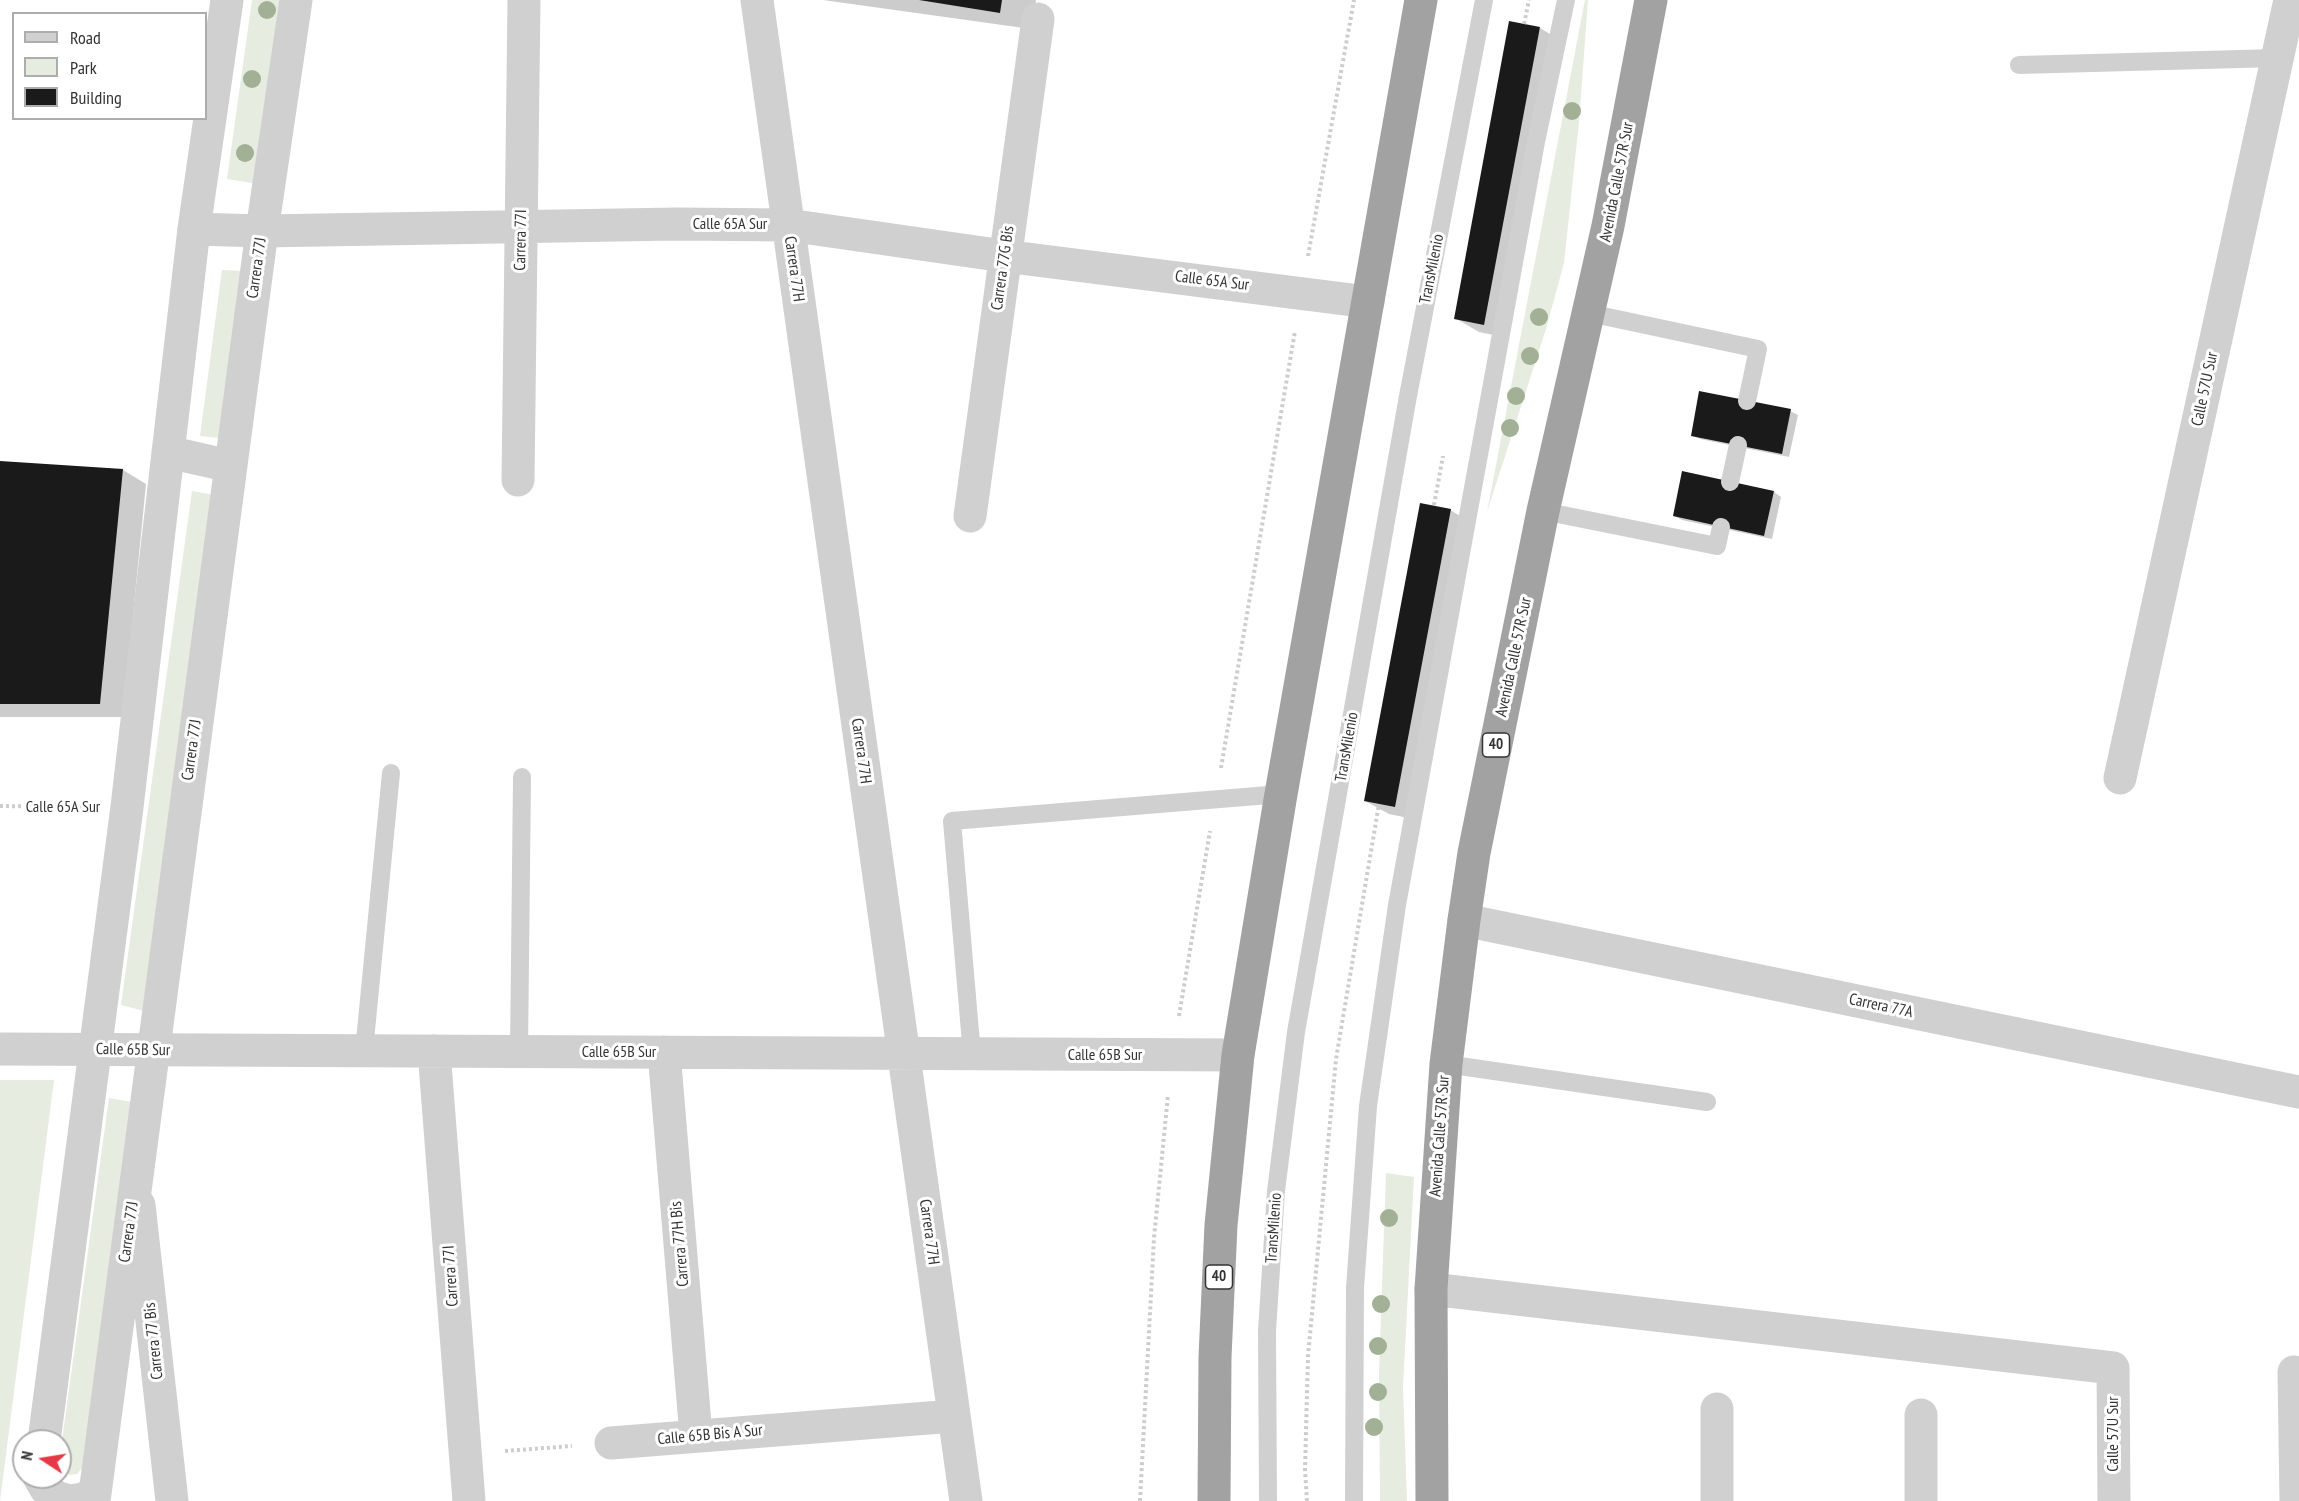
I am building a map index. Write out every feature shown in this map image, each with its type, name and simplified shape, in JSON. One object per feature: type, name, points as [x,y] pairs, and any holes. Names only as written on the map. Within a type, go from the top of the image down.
[{"type":"highway","name":"40","points":[[1214,1501],[1215,1357],[1221,1225],[1238,1055],[1281,794],[1421,0]]},
{"type":"highway","name":"Avenida Calle 57R Sur","points":[[1432,1501],[1431,1289],[1446,1064],[1464,920],[1474,853],[1544,511],[1626,142],[1651,0]]},
{"type":"street","points":[[46,1429],[127,807],[194,229],[227,0]]},
{"type":"street","name":"Carrera 77J","points":[[94,1497],[230,466],[296,0]]},
{"type":"street","name":"Carrera 77I","points":[[518,480],[524,0]]},
{"type":"street","name":"Carrera 77H","points":[[757,0],[966,1501]]},
{"type":"street","name":"Calle 57U Sur","points":[[2120,778],[2290,0]]},
{"type":"street","name":"Carrera 77G Bis","points":[[970,516],[1038,19]]},
{"type":"street","name":"Calle 65A Sur","points":[[194,229],[262,231],[788,225],[1004,256],[1368,302]]},
{"type":"street","points":[[168,452],[230,466]]},
{"type":"street","name":"Carrera 77A","points":[[1464,920],[2299,1092]]},
{"type":"street","name":"Calle 65B Sur","points":[[0,1049],[1238,1055]]},
{"type":"street","name":"Carrera 77I","points":[[434,1051],[469,1501]]},
{"type":"street","name":"Carrera 77H Bis","points":[[664,1052],[696,1436]]},
{"type":"street","name":"Carrera 77 Bis","points":[[136,1181],[172,1501]]},
{"type":"street","name":"Calle 57U Sur","points":[[1431,1289],[2113,1368],[2114,1501]]},
{"type":"street","points":[[2294,1372],[2296,1501]]},
{"type":"street","points":[[1717,1409],[1717,1501]]},
{"type":"street","points":[[1921,1415],[1921,1501]]},
{"type":"street","name":"Calle 65B Bis A Sur","points":[[611,1443],[954,1416]]},
{"type":"street","points":[[46,1489],[56,1497],[69,1501],[94,1497]]},
{"type":"lane","name":"TransMilenio","points":[[1268,1501],[1266,1331],[1276,1191],[1296,1032],[1408,396],[1484,0]]},
{"type":"lane","points":[[1354,1501],[1355,1288],[1368,1106],[1397,905],[1536,142],[1566,0]]},
{"type":"lane","points":[[2019,65],[2277,58]]},
{"type":"lane","points":[[1589,313],[1758,349],[1747,401]]},
{"type":"lane","points":[[1730,482],[1738,445]]},
{"type":"lane","points":[[1544,511],[1717,546],[1721,527]]},
{"type":"lane","points":[[364,1051],[391,773]]},
{"type":"lane","points":[[519,1052],[522,777]]},
{"type":"lane","points":[[972,1055],[952,821],[1281,794]]},
{"type":"lane","points":[[1446,1064],[1707,1102]]},
{"type":"path","points":[[1140,1501],[1154,1238],[1172,1055],[1354,0]]},
{"type":"path","points":[[1524,24],[1529,0]]},
{"type":"path","name":"Calle 65A Sur","points":[[0,806],[127,807]]},
{"type":"path","points":[[465,1454],[611,1443]]},
{"type":"path","points":[[1305,1470],[1307,1501]]},
{"type":"green space","points":[[252,0],[284,0],[258,184],[227,179]]},
{"type":"green space","points":[[1585,0],[1588,0],[1579,122],[1564,263],[1546,329],[1487,512]]},
{"type":"green space","points":[[222,270],[244,271],[219,438],[200,436]]},
{"type":"green space","points":[[192,491],[214,495],[144,1011],[121,1005]]},
{"type":"green space","points":[[0,1080],[54,1080],[0,1501]]},
{"type":"green space","points":[[109,1098],[132,1102],[82,1468],[77,1474],[72,1475],[72,1429],[64,1429]]},
{"type":"green space","points":[[1386,1173],[1414,1177],[1403,1387],[1407,1501],[1380,1501],[1379,1372]]},
{"type":"building","points":[[919,0],[1002,0],[1000,13]]},
{"type":"building","points":[[1509,21],[1540,27],[1484,325],[1454,319]]},
{"type":"building","points":[[1699,391],[1791,409],[1782,454],[1691,436]]},
{"type":"building","points":[[0,461],[123,469],[100,704],[0,704]]},
{"type":"building","points":[[1682,471],[1774,491],[1764,536],[1673,516]]},
{"type":"building","points":[[1420,503],[1451,509],[1395,807],[1364,801]]}]
